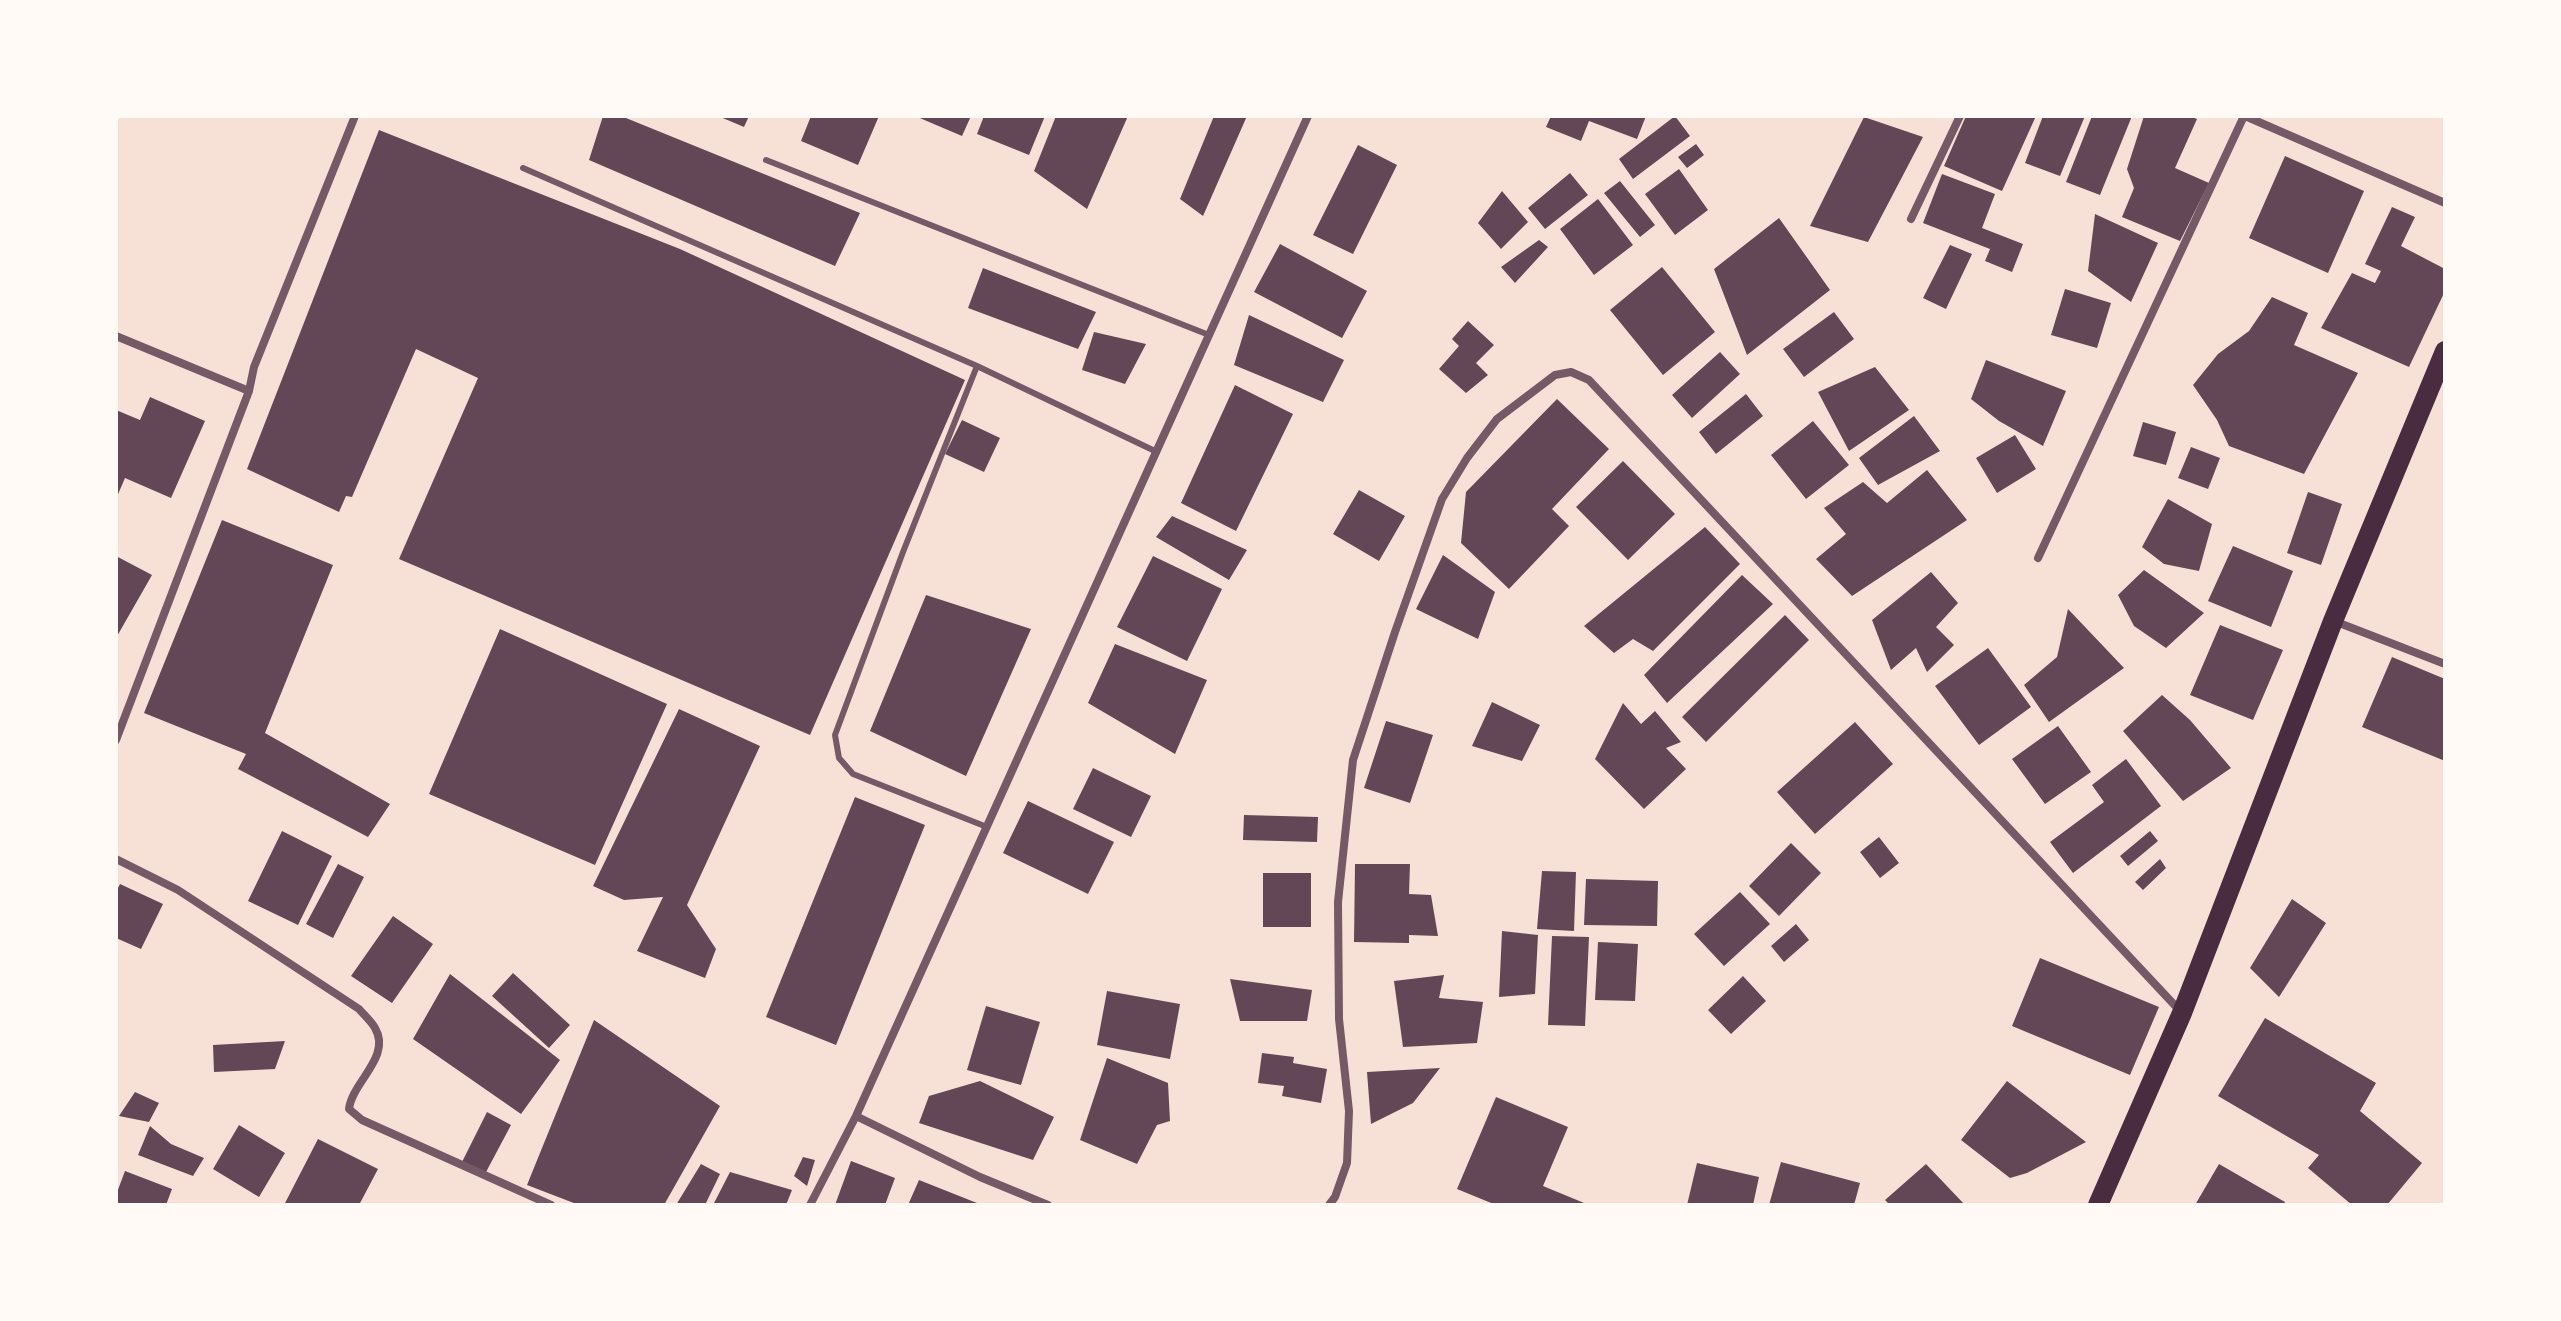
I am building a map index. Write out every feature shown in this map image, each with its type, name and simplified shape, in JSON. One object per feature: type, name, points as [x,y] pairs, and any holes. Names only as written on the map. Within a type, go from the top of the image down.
[{"type":"main road","points":[[2098,1205],[2182,1013],[2333,621],[2445,351]]},
{"type":"street","points":[[116,740],[249,391],[254,367],[355,116]]},
{"type":"street","points":[[810,1205],[856,1116],[1308,116]]},
{"type":"street","points":[[1911,219],[1960,116]]},
{"type":"street","points":[[2038,558],[2244,116],[2445,203]]},
{"type":"street","points":[[116,336],[249,391]]},
{"type":"street","points":[[1329,1205],[1347,1163],[1349,1111],[1339,1019],[1338,902],[1353,760],[1442,499],[1467,458],[1497,419],[1555,375],[1571,372],[1589,380],[2182,1013]]},
{"type":"street","points":[[2333,621],[2445,664]]},
{"type":"street","points":[[116,859],[178,890],[359,1009],[377,1030],[379,1054],[350,1099],[349,1109],[362,1120],[551,1205]]},
{"type":"street","points":[[856,1116],[980,1177],[1048,1205]]},
{"type":"lane","points":[[766,160],[1209,335]]},
{"type":"lane","points":[[523,168],[977,366],[1157,452]]},
{"type":"lane","points":[[977,366],[835,735],[839,758],[853,774],[987,827]]},
{"type":"building","points":[[603,116],[621,116],[860,213],[835,266],[589,160]]},
{"type":"building","points":[[718,116],[749,116],[744,127]]},
{"type":"building","points":[[811,116],[879,116],[858,165],[801,141]]},
{"type":"building","points":[[915,116],[971,116],[962,136]]},
{"type":"building","points":[[984,116],[1045,116],[1029,155],[977,134]]},
{"type":"building","points":[[1056,116],[1128,116],[1087,209],[1034,171]]},
{"type":"building","points":[[1214,116],[1247,116],[1203,216],[1180,199]]},
{"type":"building","points":[[1551,116],[1646,116],[1637,139],[1589,121],[1581,141],[1546,127]]},
{"type":"building","points":[[1675,116],[1690,136],[1633,179],[1619,159]]},
{"type":"building","points":[[1966,116],[2036,116],[2002,191],[1944,166]]},
{"type":"building","points":[[2043,116],[2085,116],[2060,176],[2025,163]]},
{"type":"building","points":[[2092,116],[2132,116],[2100,195],[2066,182]]},
{"type":"building","points":[[2144,116],[2190,116],[2197,119],[2175,168],[2209,183],[2180,241],[2122,217],[2134,188],[2127,169]]},
{"type":"building","points":[[1864,117],[1923,137],[1868,242],[1810,226]]},
{"type":"building","points":[[379,130],[680,249],[965,380],[810,735],[399,559],[478,378],[416,349],[352,497],[346,496],[339,512],[247,469]]},
{"type":"building","points":[[1696,144],[1704,155],[1687,168],[1678,157]]},
{"type":"building","points":[[1358,145],[1397,165],[1353,254],[1313,235]]},
{"type":"building","points":[[2285,156],[2364,191],[2328,273],[2249,238]]},
{"type":"building","points":[[1679,169],[1708,210],[1675,235],[1645,194]]},
{"type":"building","points":[[1570,173],[1588,195],[1545,229],[1528,208]]},
{"type":"building","points":[[1942,174],[1995,194],[1982,228],[2023,244],[2012,272],[1985,261],[1990,249],[1923,223]]},
{"type":"building","points":[[1620,181],[1655,225],[1640,237],[1604,193]]},
{"type":"building","points":[[1502,191],[1528,222],[1501,249],[1478,223]]},
{"type":"building","points":[[1598,199],[1633,245],[1594,275],[1560,229]]},
{"type":"building","points":[[2392,207],[2415,217],[2401,246],[2445,269],[2445,291],[2409,367],[2321,328],[2352,273],[2375,283],[2381,271],[2365,264]]},
{"type":"building","points":[[2095,214],[2158,243],[2131,302],[2088,271]]},
{"type":"building","points":[[1779,218],[1830,290],[1747,355],[1714,269]]},
{"type":"building","points":[[1539,240],[1548,247],[1515,283],[1501,267]]},
{"type":"building","points":[[1280,244],[1367,291],[1342,338],[1254,292]]},
{"type":"building","points":[[1950,245],[1972,254],[1946,309],[1923,298]]},
{"type":"building","points":[[1662,267],[1715,332],[1663,375],[1610,310]]},
{"type":"building","points":[[983,268],[1096,312],[1078,349],[968,308]]},
{"type":"building","points":[[2065,289],[2111,303],[2097,348],[2051,335]]},
{"type":"building","points":[[2272,297],[2308,313],[2294,345],[2358,373],[2304,474],[2229,446],[2217,420],[2193,385],[2218,354],[2249,331]]},
{"type":"building","points":[[1834,312],[1854,339],[1804,377],[1783,349]]},
{"type":"building","points":[[1249,315],[1344,360],[1323,402],[1234,365]]},
{"type":"building","points":[[1468,321],[1494,345],[1476,363],[1488,375],[1466,393],[1439,369],[1459,346],[1452,339]]},
{"type":"building","points":[[1094,332],[1146,344],[1125,384],[1082,370]]},
{"type":"building","points":[[1720,352],[1740,374],[1692,418],[1672,395]]},
{"type":"building","points":[[1986,360],[2066,391],[2043,446],[1999,421],[1971,399]]},
{"type":"building","points":[[1875,367],[1909,410],[1849,451],[1818,392]]},
{"type":"building","points":[[1235,385],[1293,414],[1236,531],[1181,503]]},
{"type":"building","points":[[1746,394],[1763,416],[1716,454],[1699,432]]},
{"type":"building","points":[[150,397],[205,421],[171,498],[125,478],[116,499],[116,410],[140,420]]},
{"type":"building","points":[[1557,399],[1609,449],[1552,509],[1569,526],[1509,589],[1461,543],[1466,492]]},
{"type":"building","points":[[1914,416],[1940,451],[1878,485],[1859,458]]},
{"type":"building","points":[[962,420],[1000,438],[984,472],[945,454]]},
{"type":"building","points":[[1813,421],[1849,465],[1806,499],[1771,455]]},
{"type":"building","points":[[2143,422],[2176,432],[2166,465],[2133,456]]},
{"type":"building","points":[[2015,435],[2036,469],[1997,493],[1976,458]]},
{"type":"building","points":[[2191,447],[2220,458],[2208,489],[2178,478]]},
{"type":"building","points":[[1623,461],[1675,514],[1628,560],[1576,507]]},
{"type":"building","points":[[1927,470],[1967,520],[1852,596],[1816,559],[1846,534],[1824,508],[1863,482],[1887,503]]},
{"type":"building","points":[[1359,490],[1405,516],[1379,561],[1333,534]]},
{"type":"building","points":[[2308,492],[2342,504],[2321,565],[2287,553]]},
{"type":"building","points":[[2168,499],[2212,524],[2199,571],[2164,564],[2142,547]]},
{"type":"building","points":[[1172,516],[1247,550],[1229,580],[1156,537]]},
{"type":"building","points":[[222,520],[333,565],[265,733],[390,804],[368,837],[238,769],[246,754],[144,713]]},
{"type":"building","points":[[1705,527],[1740,564],[1653,651],[1633,639],[1614,653],[1584,626]]},
{"type":"building","points":[[2233,546],[2293,571],[2271,627],[2208,601]]},
{"type":"building","points":[[1443,555],[1495,592],[1478,639],[1416,609]]},
{"type":"building","points":[[116,556],[152,575],[116,638]]},
{"type":"building","points":[[1153,556],[1222,589],[1187,661],[1117,627]]},
{"type":"building","points":[[2144,570],[2204,613],[2166,648],[2134,626],[2118,595]]},
{"type":"building","points":[[1931,572],[1958,603],[1936,627],[1954,645],[1927,672],[1916,648],[1891,670],[1872,620]]},
{"type":"building","points":[[1742,575],[1773,604],[1667,703],[1644,675]]},
{"type":"building","points":[[926,595],[1031,629],[966,776],[870,731]]},
{"type":"building","points":[[2068,609],[2124,668],[2049,722],[2024,685],[2057,657]]},
{"type":"building","points":[[1785,615],[1809,640],[1706,742],[1682,717]]},
{"type":"building","points":[[2220,625],[2283,650],[2253,720],[2190,695]]},
{"type":"building","points":[[500,629],[667,704],[595,865],[429,794]]},
{"type":"building","points":[[1115,644],[1207,680],[1175,754],[1088,703]]},
{"type":"building","points":[[1988,648],[2031,707],[1979,745],[1935,686]]},
{"type":"building","points":[[2392,657],[2445,679],[2445,761],[2362,727]]},
{"type":"building","points":[[2162,695],[2190,720],[2231,768],[2183,801],[2123,731]]},
{"type":"building","points":[[1492,702],[1540,725],[1522,761],[1472,746]]},
{"type":"building","points":[[1623,703],[1641,724],[1655,711],[1681,742],[1666,748],[1686,769],[1644,809],[1595,759]]},
{"type":"building","points":[[679,709],[760,746],[687,905],[716,949],[705,978],[637,951],[663,897],[624,900],[593,886]]},
{"type":"building","points":[[1386,721],[1433,735],[1410,803],[1364,788]]},
{"type":"building","points":[[1855,722],[1893,764],[1815,834],[1777,792]]},
{"type":"building","points":[[2058,726],[2091,772],[2045,804],[2012,759]]},
{"type":"building","points":[[2126,759],[2161,806],[2073,873],[2050,842],[2104,802],[2092,785]]},
{"type":"building","points":[[1093,768],[1151,796],[1131,837],[1073,809]]},
{"type":"building","points":[[855,797],[925,825],[836,1045],[766,1017]]},
{"type":"building","points":[[1028,801],[1114,842],[1088,894],[1003,853]]},
{"type":"building","points":[[1244,815],[1318,817],[1317,842],[1243,840]]},
{"type":"building","points":[[282,831],[332,856],[298,925],[248,901]]},
{"type":"building","points":[[2150,831],[2158,841],[2128,866],[2120,856]]},
{"type":"building","points":[[1879,837],[1899,863],[1880,878],[1860,852]]},
{"type":"building","points":[[1791,843],[1821,873],[1779,916],[1749,886]]},
{"type":"building","points":[[2160,859],[2166,868],[2143,890],[2135,882]]},
{"type":"building","points":[[338,864],[364,877],[333,938],[306,924]]},
{"type":"building","points":[[1355,864],[1410,864],[1409,894],[1431,895],[1438,936],[1409,935],[1409,943],[1354,942]]},
{"type":"building","points":[[1542,871],[1576,872],[1574,931],[1537,929]]},
{"type":"building","points":[[1263,873],[1311,873],[1311,927],[1263,927]]},
{"type":"building","points":[[1586,879],[1658,881],[1657,926],[1584,925]]},
{"type":"building","points":[[120,884],[163,904],[141,949],[116,938],[116,892]]},
{"type":"building","points":[[1740,892],[1770,924],[1724,966],[1694,934]]},
{"type":"building","points":[[2292,899],[2326,923],[2279,997],[2250,968]]},
{"type":"building","points":[[393,916],[433,944],[392,1003],[351,976]]},
{"type":"building","points":[[1796,924],[1809,940],[1784,962],[1771,946]]},
{"type":"building","points":[[1502,931],[1538,935],[1535,994],[1499,997]]},
{"type":"building","points":[[1552,936],[1589,937],[1585,1026],[1548,1025]]},
{"type":"building","points":[[1598,942],[1638,944],[1635,1001],[1595,1000]]},
{"type":"building","points":[[2040,958],[2159,1007],[2130,1075],[2012,1026]]},
{"type":"building","points":[[513,973],[570,1025],[549,1048],[492,996]]},
{"type":"building","points":[[450,974],[560,1060],[521,1114],[413,1039]]},
{"type":"building","points":[[1444,975],[1439,998],[1483,1002],[1477,1043],[1403,1047],[1394,981]]},
{"type":"building","points":[[1743,976],[1766,1001],[1731,1034],[1708,1010]]},
{"type":"building","points":[[1230,979],[1312,990],[1307,1021],[1240,1021]]},
{"type":"building","points":[[1107,991],[1180,1004],[1170,1059],[1097,1045]]},
{"type":"building","points":[[986,1006],[1040,1022],[1021,1085],[967,1070]]},
{"type":"building","points":[[2265,1018],[2376,1083],[2360,1111],[2422,1163],[2387,1205],[2352,1205],[2308,1168],[2319,1155],[2218,1096]]},
{"type":"building","points":[[594,1020],[720,1106],[664,1205],[579,1205],[527,1185]]},
{"type":"building","points":[[285,1041],[275,1069],[214,1072],[213,1045]]},
{"type":"building","points":[[1262,1053],[1294,1057],[1293,1063],[1327,1069],[1321,1103],[1282,1096],[1284,1086],[1258,1083]]},
{"type":"building","points":[[1107,1058],[1168,1083],[1170,1121],[1157,1125],[1137,1164],[1080,1140]]},
{"type":"building","points":[[1440,1068],[1413,1103],[1371,1124],[1367,1072]]},
{"type":"building","points":[[980,1081],[1054,1117],[1033,1160],[919,1123],[929,1096]]},
{"type":"building","points":[[2007,1081],[2086,1142],[2027,1173],[2010,1178],[1961,1140]]},
{"type":"building","points":[[135,1092],[159,1103],[149,1122],[119,1116]]},
{"type":"building","points":[[1496,1097],[1568,1127],[1543,1186],[1589,1205],[1496,1205],[1457,1189]]},
{"type":"building","points":[[487,1112],[511,1125],[485,1174],[462,1162]]},
{"type":"building","points":[[239,1125],[285,1153],[259,1197],[213,1169]]},
{"type":"building","points":[[150,1126],[171,1144],[204,1158],[193,1176],[138,1155]]},
{"type":"building","points":[[318,1139],[378,1169],[359,1205],[284,1205]]},
{"type":"building","points":[[803,1157],[815,1160],[807,1186],[794,1176]]},
{"type":"building","points":[[851,1161],[895,1178],[885,1205],[835,1205]]},
{"type":"building","points":[[1781,1162],[1860,1183],[1854,1205],[1769,1205]]},
{"type":"building","points":[[1697,1163],[1759,1177],[1753,1205],[1687,1205]]},
{"type":"building","points":[[701,1164],[720,1174],[705,1205],[676,1205]]},
{"type":"building","points":[[1926,1164],[1965,1205],[1890,1205],[1885,1200]]},
{"type":"building","points":[[2219,1164],[2285,1202],[2284,1205],[2195,1205]]},
{"type":"building","points":[[125,1171],[172,1189],[166,1205],[116,1205],[116,1195]]},
{"type":"building","points":[[730,1172],[792,1190],[786,1205],[713,1205]]},
{"type":"building","points":[[919,1180],[982,1205],[908,1205]]}]
